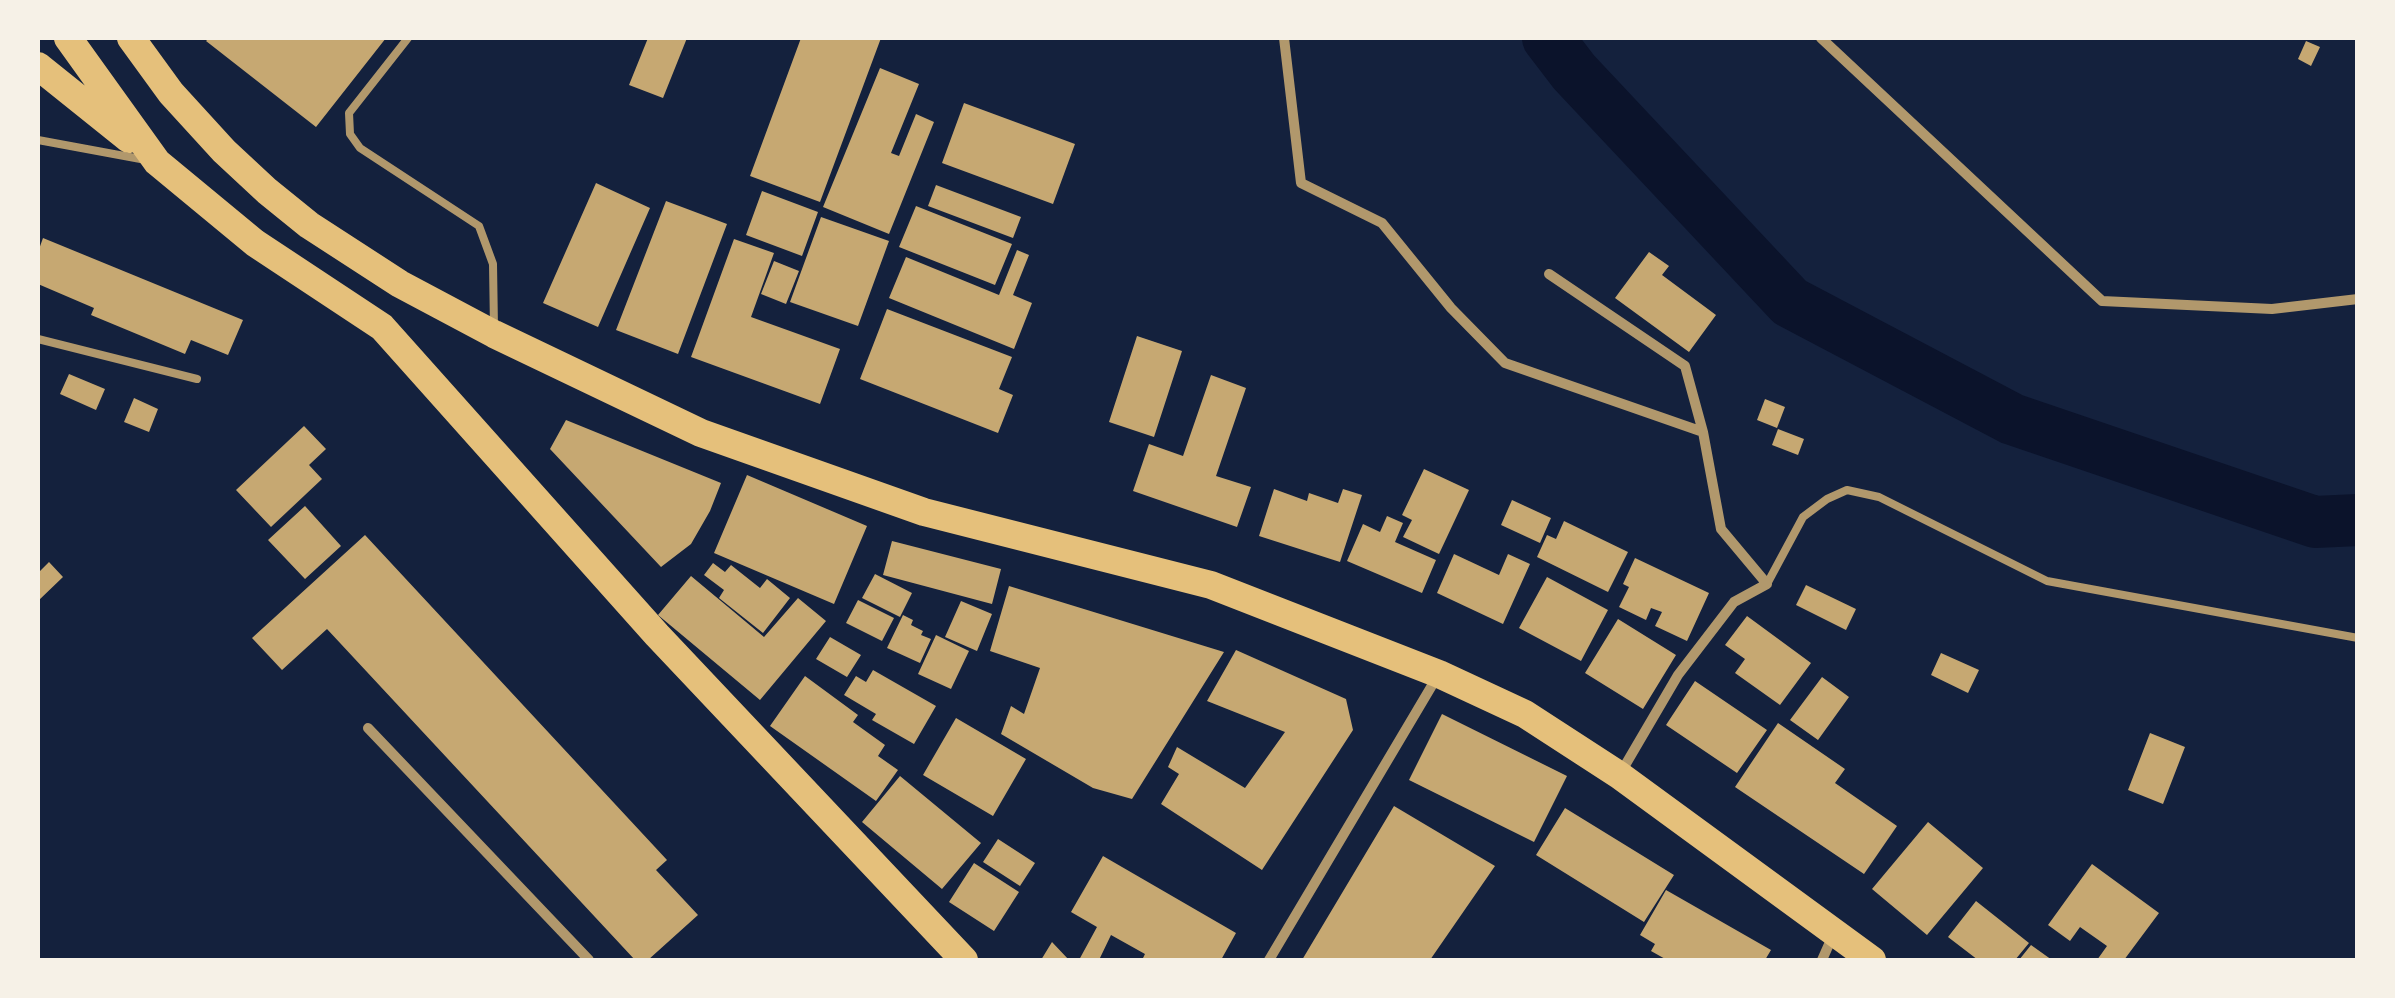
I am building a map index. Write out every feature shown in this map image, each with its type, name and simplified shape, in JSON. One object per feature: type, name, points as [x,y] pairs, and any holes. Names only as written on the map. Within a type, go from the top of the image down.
[{"type":"highway","points":[[68,38],[157,162]]},
{"type":"highway","points":[[131,38],[172,93],[224,151],[295,214],[400,284],[494,334],[700,433],[924,512],[1210,586],[1439,674],[1525,714],[1620,775],[1872,960]]},
{"type":"highway","points":[[38,66],[255,244],[382,327],[656,636],[964,960]]},
{"type":"street","points":[[1284,38],[1300,183],[1382,223],[1451,308],[1506,363],[1703,432]]},
{"type":"street","points":[[1821,38],[2102,301],[2272,309],[2358,298]]},
{"type":"street","points":[[1548,274],[1685,366],[1703,432],[1721,529],[1767,584],[1734,602],[1678,676],[1620,775]]},
{"type":"street","points":[[1270,960],[1439,674]]},
{"type":"street","points":[[368,728],[589,960]]},
{"type":"street","points":[[1822,960],[1834,932]]},
{"type":"lane","points":[[408,38],[350,113],[350,134],[360,148],[479,226],[493,264],[494,334]]},
{"type":"lane","points":[[38,140],[157,162]]},
{"type":"lane","points":[[38,338],[197,378]]},
{"type":"lane","points":[[1767,584],[1803,517],[1847,490],[1879,496],[2047,581],[2358,638]]},
{"type":"building","points":[[386,38],[316,127],[206,41]]},
{"type":"building","points":[[648,38],[687,38],[663,98],[629,85]]},
{"type":"building","points":[[801,38],[881,38],[820,202],[750,176]]},
{"type":"building","points":[[2306,41],[2320,47],[2311,66],[2298,59]]},
{"type":"building","points":[[880,68],[919,84],[891,153],[899,156],[916,114],[934,122],[889,234],[823,207]]},
{"type":"building","points":[[964,103],[1075,144],[1053,204],[942,163]]},
{"type":"building","points":[[596,183],[650,208],[598,327],[543,303]]},
{"type":"building","points":[[936,185],[1021,217],[1013,238],[928,206]]},
{"type":"building","points":[[762,191],[818,212],[802,256],[746,235]]},
{"type":"building","points":[[666,201],[727,224],[678,354],[616,330]]},
{"type":"building","points":[[916,206],[1012,244],[995,285],[899,247]]},
{"type":"building","points":[[821,217],[889,241],[858,326],[790,302]]},
{"type":"building","points":[[43,238],[243,320],[228,355],[191,340],[185,354],[91,315],[94,308],[38,284],[38,252]]},
{"type":"building","points":[[734,239],[774,253],[751,317],[840,349],[820,404],[691,357]]},
{"type":"building","points":[[1017,250],[1029,255],[1013,295],[1032,303],[1014,349],[889,298],[906,257],[999,295]]},
{"type":"building","points":[[1649,252],[1669,266],[1662,275],[1716,315],[1689,352],[1615,298]]},
{"type":"building","points":[[774,261],[799,271],[786,304],[761,294]]},
{"type":"building","points":[[887,309],[1012,357],[999,389],[1013,395],[998,433],[860,379]]},
{"type":"building","points":[[1137,336],[1182,351],[1154,437],[1109,422]]},
{"type":"building","points":[[69,374],[105,389],[96,410],[60,394]]},
{"type":"building","points":[[1211,375],[1246,388],[1216,476],[1251,487],[1237,527],[1133,491],[1149,444],[1183,456]]},
{"type":"building","points":[[134,398],[158,409],[149,432],[124,422]]},
{"type":"building","points":[[1765,399],[1785,407],[1777,428],[1757,420]]},
{"type":"building","points":[[566,420],[721,483],[691,544],[661,567],[550,449]]},
{"type":"building","points":[[304,426],[326,449],[309,465],[322,479],[271,527],[236,490]]},
{"type":"building","points":[[1778,429],[1804,439],[1798,455],[1772,445]]},
{"type":"building","points":[[1424,469],[1469,490],[1439,554],[1403,537],[1412,520],[1402,515]]},
{"type":"building","points":[[747,475],[867,526],[834,604],[714,553]]},
{"type":"building","points":[[1274,489],[1307,501],[1309,493],[1338,503],[1343,489],[1362,495],[1340,562],[1259,536]]},
{"type":"building","points":[[1512,500],[1551,518],[1540,543],[1501,525]]},
{"type":"building","points":[[305,506],[341,546],[305,579],[268,540]]},
{"type":"building","points":[[1387,516],[1403,523],[1395,542],[1436,560],[1422,593],[1347,561],[1363,524],[1380,532]]},
{"type":"building","points":[[1564,521],[1628,552],[1608,592],[1537,557],[1547,535],[1556,539]]},
{"type":"building","points":[[365,535],[667,860],[656,870],[698,915],[648,960],[635,960],[327,629],[282,670],[252,638]]},
{"type":"building","points":[[892,541],[1001,569],[992,604],[883,575]]},
{"type":"building","points":[[1454,554],[1499,575],[1508,554],[1530,564],[1503,624],[1437,593]]},
{"type":"building","points":[[1635,558],[1709,593],[1687,641],[1655,626],[1662,612],[1651,608],[1646,620],[1619,607],[1629,587],[1623,584]]},
{"type":"building","points":[[49,562],[63,577],[38,601],[38,573]]},
{"type":"building","points":[[713,563],[725,572],[731,565],[760,588],[767,579],[790,598],[763,633],[719,598],[724,590],[704,575]]},
{"type":"building","points":[[875,574],[912,593],[900,617],[862,598]]},
{"type":"building","points":[[691,576],[764,637],[798,598],[826,621],[760,700],[658,615]]},
{"type":"building","points":[[1547,577],[1608,610],[1581,661],[1519,628]]},
{"type":"building","points":[[1806,585],[1856,609],[1846,630],[1796,605]]},
{"type":"building","points":[[1009,586],[1224,652],[1132,799],[1093,788],[1001,734],[1011,706],[1024,714],[1040,668],[990,651]]},
{"type":"building","points":[[858,600],[894,618],[882,641],[846,623]]},
{"type":"building","points":[[961,601],[992,614],[977,651],[945,637]]},
{"type":"building","points":[[903,615],[923,631],[921,635],[931,639],[920,663],[887,648]]},
{"type":"building","points":[[1747,616],[1811,663],[1780,705],[1735,673],[1745,659],[1725,645]]},
{"type":"building","points":[[1618,619],[1676,655],[1643,709],[1585,673]]},
{"type":"building","points":[[936,635],[969,651],[951,689],[918,674]]},
{"type":"building","points":[[830,637],[861,655],[847,677],[816,659]]},
{"type":"building","points":[[1236,650],[1346,699],[1353,730],[1262,870],[1161,804],[1179,774],[1168,767],[1177,747],[1245,788],[1285,732],[1207,701]]},
{"type":"building","points":[[1941,653],[1979,670],[1968,693],[1931,675]]},
{"type":"building","points":[[873,670],[936,706],[914,744],[872,720],[876,714],[844,695],[856,676],[866,682]]},
{"type":"building","points":[[805,676],[858,715],[853,722],[885,745],[878,756],[898,770],[876,801],[770,726]]},
{"type":"building","points":[[1822,677],[1849,697],[1818,740],[1790,720]]},
{"type":"building","points":[[1695,681],[1767,730],[1737,773],[1666,725]]},
{"type":"building","points":[[1442,714],[1567,776],[1534,842],[1409,780]]},
{"type":"building","points":[[956,718],[1026,759],[993,816],[923,775]]},
{"type":"building","points":[[1778,723],[1845,769],[1835,783],[1897,826],[1864,874],[1735,787]]},
{"type":"building","points":[[2150,733],[2185,747],[2163,804],[2128,790]]},
{"type":"building","points":[[900,776],[981,843],[942,889],[862,822]]},
{"type":"building","points":[[1394,806],[1495,866],[1430,960],[1302,960]]},
{"type":"building","points":[[1565,808],[1674,875],[1644,922],[1536,855]]},
{"type":"building","points":[[1928,822],[1983,868],[1927,935],[1872,889]]},
{"type":"building","points":[[998,839],[1035,863],[1020,886],[983,862]]},
{"type":"building","points":[[1103,856],[1236,933],[1221,960],[1142,960],[1145,954],[1111,935],[1099,960],[1079,960],[1097,927],[1071,912]]},
{"type":"building","points":[[974,863],[1019,892],[994,931],[949,902]]},
{"type":"building","points":[[2092,864],[2159,913],[2124,960],[2097,960],[2107,946],[2080,927],[2070,941],[2048,925]]},
{"type":"building","points":[[1666,890],[1771,950],[1765,960],[1667,960],[1651,951],[1655,944],[1640,935]]},
{"type":"building","points":[[1976,901],[2029,943],[2015,960],[1978,960],[1948,937]]},
{"type":"building","points":[[1052,942],[1069,960],[1041,960]]},
{"type":"building","points":[[2031,945],[2052,960],[2019,960]]},
{"type":"waterway","points":[[1548,38],[1574,72],[1790,302],[2012,419],[2315,522],[2358,520]]}]
